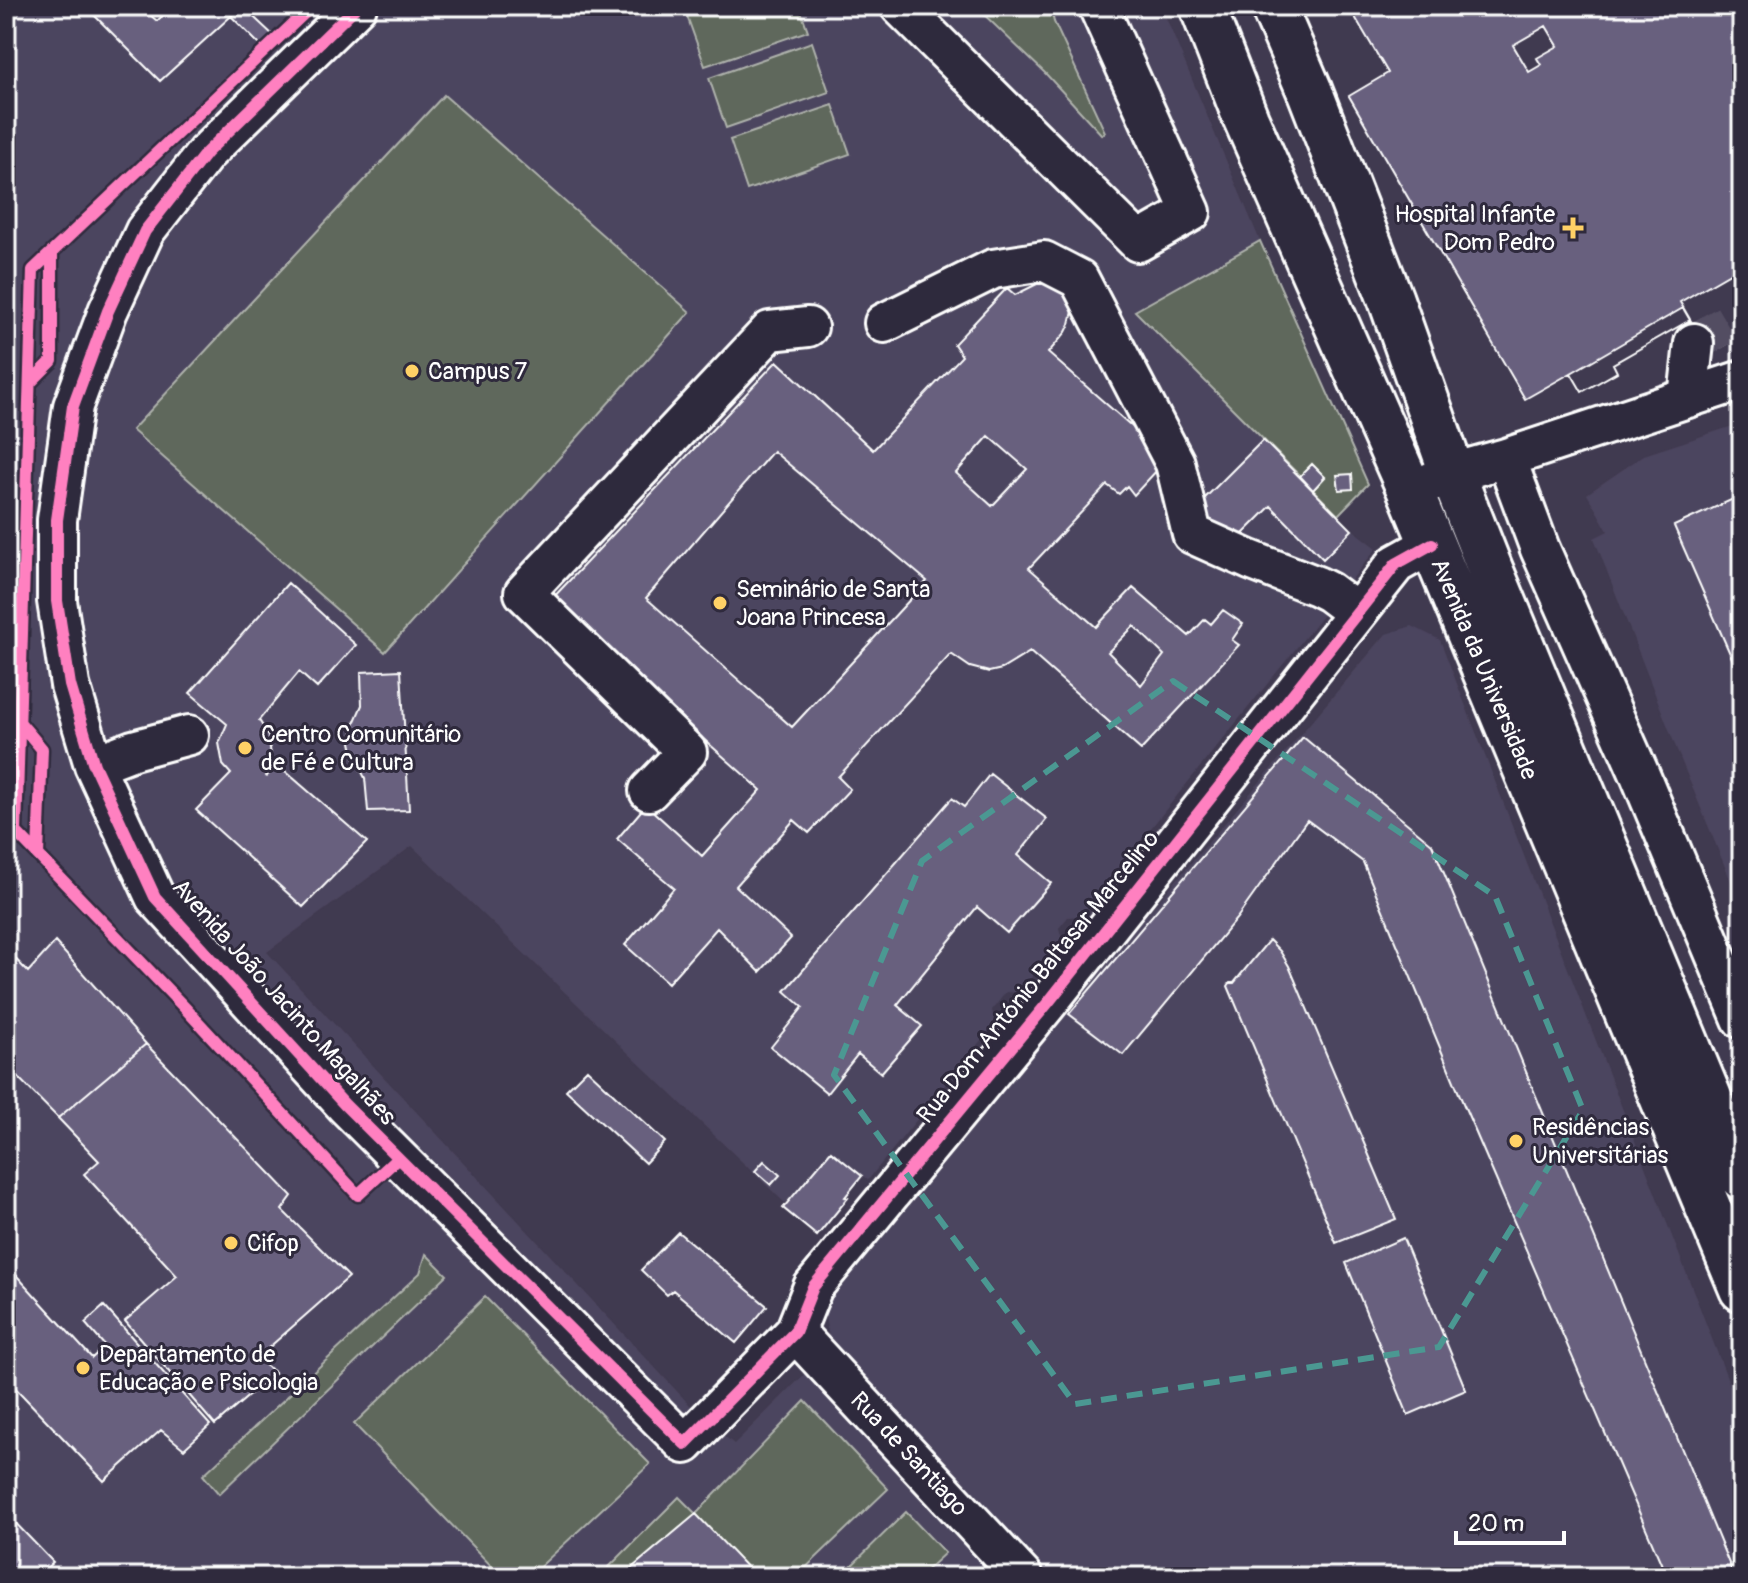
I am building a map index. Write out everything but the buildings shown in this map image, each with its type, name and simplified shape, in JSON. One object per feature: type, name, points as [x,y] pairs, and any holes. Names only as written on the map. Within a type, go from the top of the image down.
[{"type":"main road","name":"Avenida da Universidade","points":[[1202,6],[1246,119],[1410,491],[1742,1289]]},
{"type":"main road","name":"Avenida da Universidade","points":[[1273,6],[1391,300],[1452,473],[1490,569],[1742,1177]]},
{"type":"street","name":"Avenida João Jacinto Magalhães","points":[[357,6],[206,153],[145,231],[108,311],[73,406],[57,520],[57,601],[70,685],[94,765],[155,897],[345,1105],[685,1444]]},
{"type":"street","points":[[900,6],[1138,242],[1191,212],[1098,6]]},
{"type":"street","points":[[884,323],[993,269],[1044,261],[1079,279],[1175,463],[1192,534],[1317,586],[1357,613]]},
{"type":"street","points":[[649,791],[687,752],[524,593],[770,331],[808,327]]},
{"type":"street","points":[[1688,398],[1694,343]]},
{"type":"street","points":[[1410,491],[1452,473],[1742,380]]},
{"type":"street","points":[[1506,458],[1540,549],[1640,775],[1742,1019]]},
{"type":"street","name":"Rua Dom António Baltasar Marcelino","points":[[685,1444],[795,1332],[813,1287],[1047,1004],[1396,564],[1432,544]]},
{"type":"street","points":[[94,765],[133,750],[189,735]]},
{"type":"street","name":"Rua de Santiago","points":[[795,1332],[1023,1577]]},
{"type":"highlighted area","points":[[1173,681],[1495,896],[1583,1110],[1439,1347],[1075,1404],[834,1075],[922,861]]},
{"type":"shaded area","points":[[6,6],[1161,6],[1260,241],[1135,311],[1352,529],[1377,548],[1080,916],[1068,917],[1059,928],[1062,939],[1019,993],[1006,992],[992,1010],[995,1023],[868,1180],[831,1151],[786,1204],[412,846],[267,952],[701,1417],[734,1444],[831,1348],[824,1312],[839,1276],[1386,634],[1412,626],[1440,640],[1742,1416],[1742,1577],[6,1577]]},
{"type":"shaded area","points":[[718,6],[799,6],[808,31],[705,66],[687,16]]},
{"type":"shaded area","points":[[975,6],[1050,6],[1054,22],[1105,132],[1102,135],[1046,74]]},
{"type":"shaded area","points":[[812,42],[829,92],[726,128],[709,78]]},
{"type":"shaded area","name":"Campus 7","points":[[444,95],[690,312],[385,652],[132,430]]},
{"type":"shaded area","points":[[833,105],[850,154],[747,190],[730,140]]},
{"type":"shaded area","points":[[1260,241],[1368,484],[1338,515],[1313,490],[1325,477],[1312,464],[1300,476],[1135,311]]},
{"type":"shaded area","points":[[1742,423],[1742,908],[1594,538],[1608,531],[1587,494],[1644,455]]},
{"type":"shaded area","points":[[426,1254],[447,1275],[219,1494],[203,1475],[420,1273]]},
{"type":"shaded area","points":[[485,1297],[650,1464],[529,1577],[502,1577],[354,1424]]},
{"type":"shaded area","points":[[805,1401],[888,1489],[796,1577],[599,1577],[679,1497],[696,1514]]},
{"type":"shaded area","points":[[906,1512],[945,1553],[919,1577],[840,1577]]},
{"type":"tunnel","points":[[1694,343],[1742,315]]},
{"type":"cycle path","points":[[312,6],[33,270],[16,832],[358,1195],[398,1158]]},
{"type":"cycle path","points":[[357,6],[206,153],[145,231],[108,311],[73,406],[57,520],[57,601],[70,685],[94,765],[155,897],[345,1105],[685,1444],[795,1332],[813,1287],[1047,1004],[1396,564],[1432,544]]},
{"type":"cycle path","points":[[30,383],[52,361],[52,252]]},
{"type":"cycle path","points":[[20,723],[42,749],[38,855]]},
{"type":"place","name":"Hospital Infante Dom Pedro","points":[[1573,228]]},
{"type":"place","name":"Campus 7","points":[[412,371]]},
{"type":"place","name":"Seminário de Santa Joana Princesa","points":[[720,603]]},
{"type":"place","name":"Centro Comunitário de Fé e Cultura","points":[[245,748]]},
{"type":"place","name":"Residências Universitárias","points":[[1516,1141]]},
{"type":"place","name":"Cifop","points":[[231,1243]]},
{"type":"place","name":"Departamento de Educação e Psicologia","points":[[83,1368]]}]
